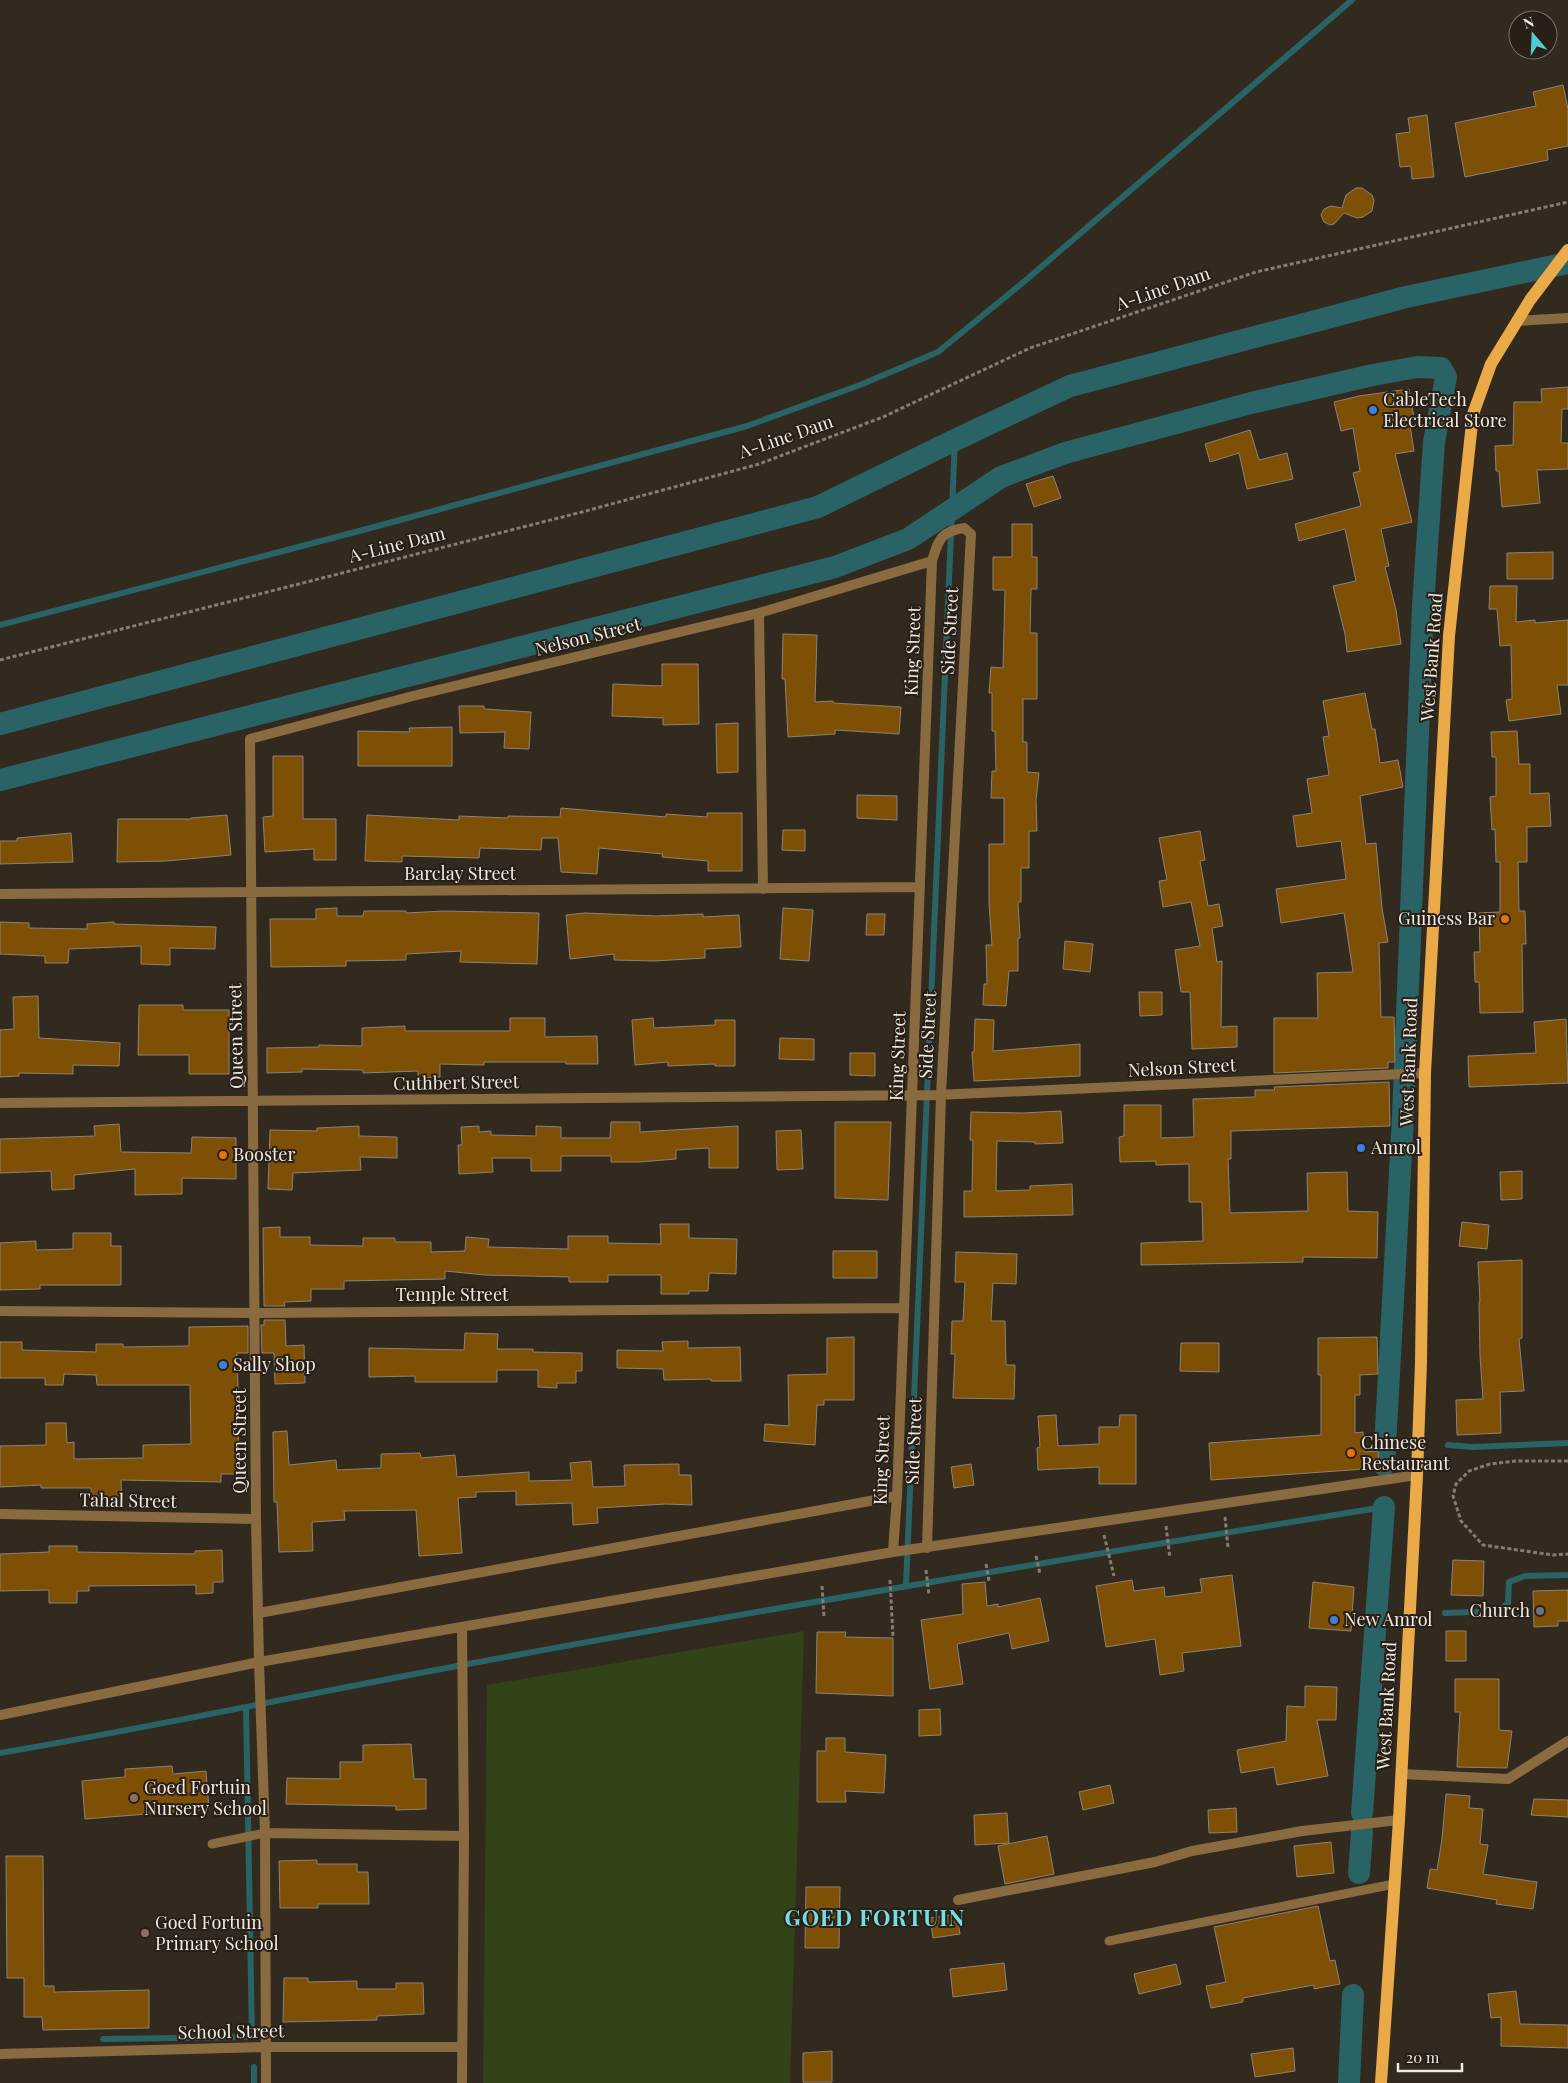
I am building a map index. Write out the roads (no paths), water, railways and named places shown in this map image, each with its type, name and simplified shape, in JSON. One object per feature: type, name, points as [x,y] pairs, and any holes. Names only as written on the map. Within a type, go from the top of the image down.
[{"type":"main road","name":"West Bank Road","points":[[1381,2083],[1401,1774],[1417,1475],[1421,1362],[1425,1073],[1449,636],[1473,414],[1491,364],[1530,300],[1568,250]]},
{"type":"street","points":[[1517,321],[1568,318]]},
{"type":"street","name":"Side Street","points":[[927,1548],[939,1095],[971,534],[964,528],[951,530]]},
{"type":"street","name":"King Street","points":[[893,1552],[898,1496],[904,1308],[915,1095],[920,887],[932,560],[939,538],[951,530]]},
{"type":"street","name":"Nelson Street","points":[[250,739],[413,696],[759,613],[932,560]]},
{"type":"street","points":[[759,613],[763,889]]},
{"type":"street","name":"Queen Street","points":[[250,739],[250,891],[256,1313],[256,1519],[261,1722],[260,1834],[267,2047],[266,2083]]},
{"type":"street","name":"Barclay Street","points":[[0,894],[920,887]]},
{"type":"street","name":"Nelson Street","points":[[915,1095],[1425,1073]]},
{"type":"street","name":"Cuthbert Street","points":[[0,1103],[915,1095]]},
{"type":"street","name":"Temple Street","points":[[0,1311],[256,1313],[904,1308]]},
{"type":"street","points":[[0,1714],[259,1662],[893,1552],[1417,1475]]},
{"type":"street","points":[[259,1613],[898,1496]]},
{"type":"street","name":"Tahal Street","points":[[0,1514],[256,1519]]},
{"type":"street","points":[[462,1628],[464,1836],[462,2083]]},
{"type":"street","points":[[1401,1774],[1508,1779],[1568,1741]]},
{"type":"street","points":[[958,1900],[1155,1862],[1192,1851],[1302,1831],[1398,1820]]},
{"type":"street","points":[[260,1834],[464,1836]]},
{"type":"street","name":"School Street","points":[[0,2054],[267,2047],[462,2047]]},
{"type":"lane","points":[[212,1844],[260,1834]]},
{"type":"lane","points":[[1109,1941],[1394,1884]]},
{"type":"waterway","points":[[0,625],[363,530],[747,426],[860,385],[938,352],[1026,280],[1352,0]]},
{"type":"waterway","points":[[0,724],[818,507],[1070,386],[1406,297],[1568,263]]},
{"type":"waterway","points":[[0,780],[835,567],[908,539],[1001,477],[1065,453],[1251,403],[1373,375],[1417,367],[1441,368],[1446,377],[1434,442],[1423,606],[1403,1117],[1384,1465]]},
{"type":"waterway","points":[[906,1585],[955,440]]},
{"type":"waterway","points":[[1448,1445],[1473,1447],[1568,1443]]},
{"type":"waterway","points":[[0,1753],[419,1673],[705,1621],[1384,1507]]},
{"type":"waterway","points":[[1362,1813],[1384,1507]]},
{"type":"waterway","points":[[1445,1613],[1498,1611],[1508,1603],[1509,1582],[1525,1576],[1568,1575]]},
{"type":"waterway","points":[[103,2039],[252,2037],[246,1707]]},
{"type":"waterway","points":[[1359,1873],[1362,1832]]},
{"type":"waterway","points":[[1349,2083],[1353,1995]]},
{"type":"waterway","points":[[254,2067],[254,2083]]},
{"type":"place","name":"CableTech Electrical Store","points":[[1373,410]]},
{"type":"place","name":"Guiness Bar","points":[[1505,919]]},
{"type":"place","name":"Amrol","points":[[1361,1148]]},
{"type":"place","name":"Booster","points":[[223,1155]]},
{"type":"place","name":"Sally Shop","points":[[223,1365]]},
{"type":"place","name":"Chinese Restaurant","points":[[1351,1453]]},
{"type":"place","name":"Church","points":[[1540,1611]]},
{"type":"place","name":"New Amrol","points":[[1334,1620]]},
{"type":"place","name":"Goed Fortuin Nursery School","points":[[134,1798]]},
{"type":"place","name":"Goed Fortuin Primary School","points":[[145,1933]]},
{"type":"district","name":"GOED FORTUIN","points":[[875,1918]]}]
